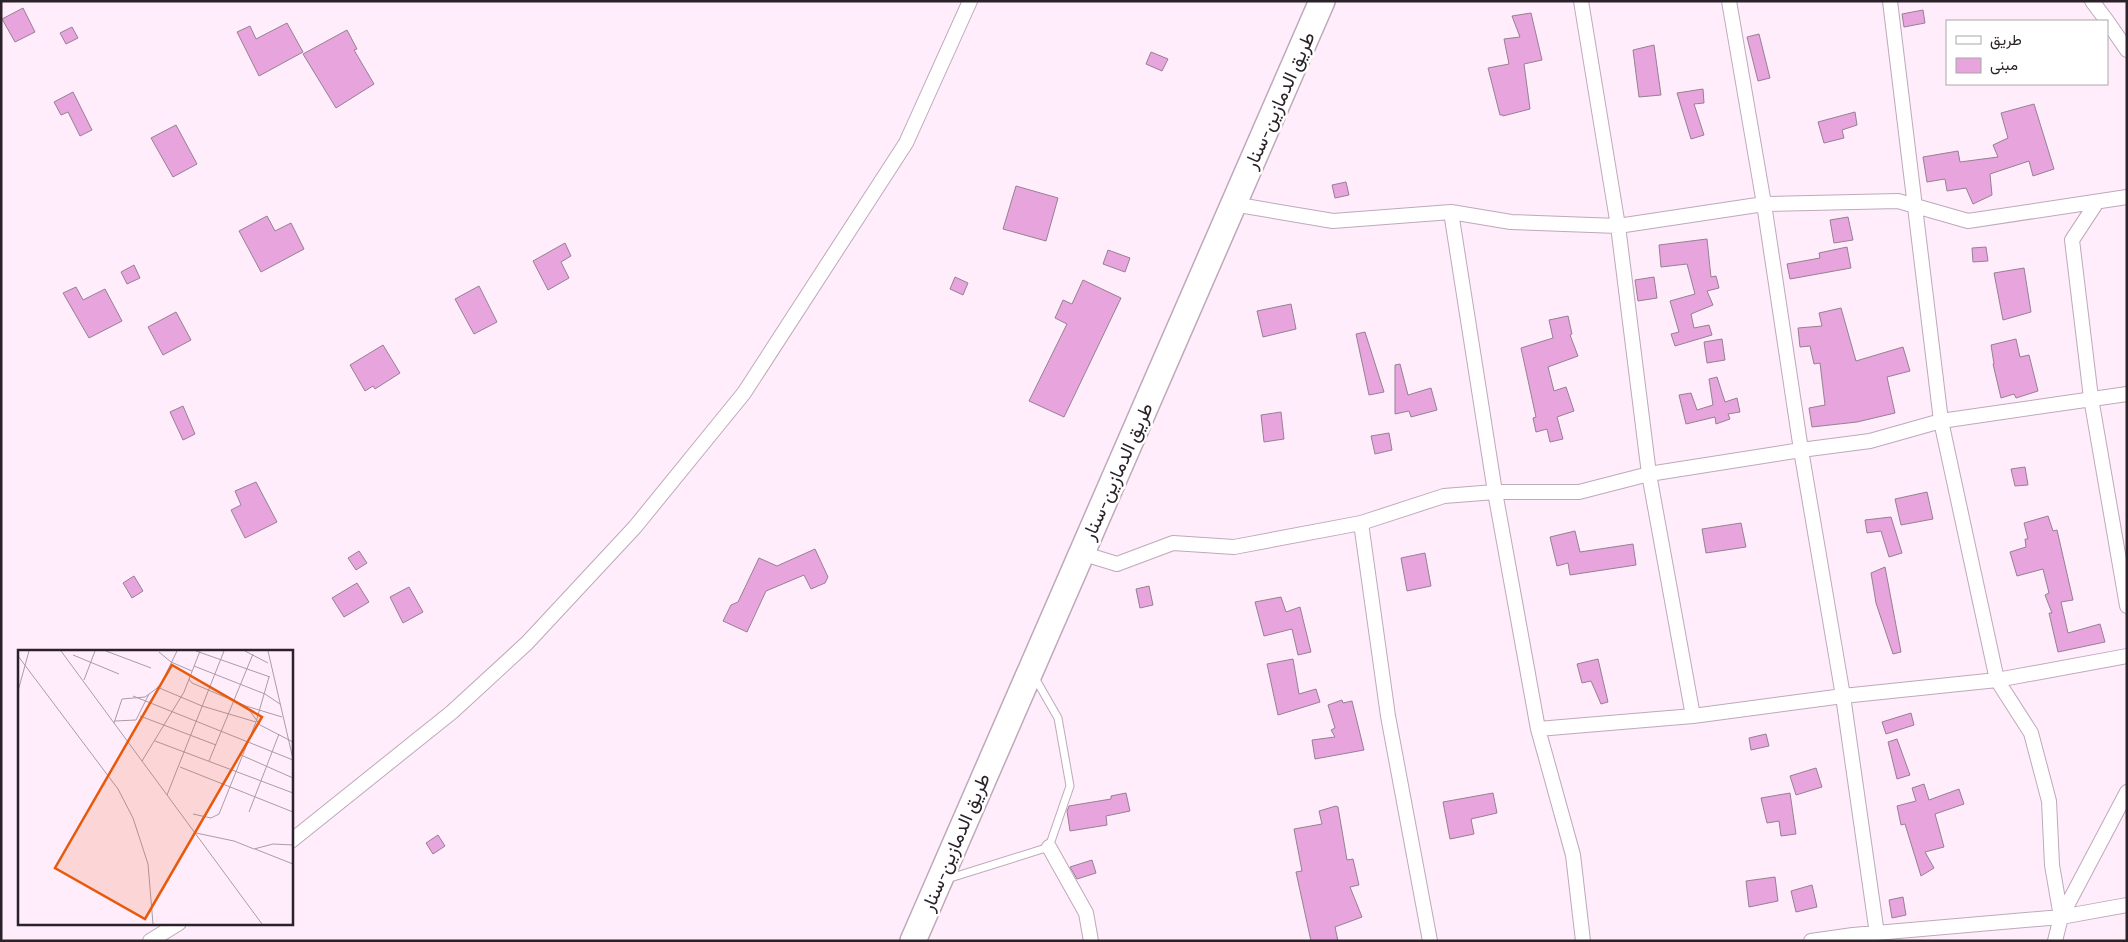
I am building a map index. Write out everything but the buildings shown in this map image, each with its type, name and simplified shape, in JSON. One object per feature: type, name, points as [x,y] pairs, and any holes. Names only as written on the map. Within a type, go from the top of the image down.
[{"type":"highway","name":"طريق الدمازين-سنار","points":[[913,941],[937,882],[1322,1]]},
{"type":"street","points":[[292,840],[452,712],[527,643],[635,527],[744,394],[906,143],[970,1]]},
{"type":"street","points":[[1581,1],[1618,226],[1649,474],[1693,716]]},
{"type":"street","points":[[1729,1],[1764,204],[1801,450],[1843,696],[1877,937]]},
{"type":"street","points":[[1890,1],[1941,421],[1997,680],[2031,733],[2045,784],[2049,801],[2052,864],[2061,918]]},
{"type":"street","points":[[2092,1],[2106,20]]},
{"type":"street","points":[[2108,22],[2127,50]]},
{"type":"street","points":[[1233,204],[1333,221],[1451,212],[1511,222],[1618,226],[1764,204],[1898,201],[1968,221],[2127,197]]},
{"type":"street","points":[[2097,202],[2072,240],[2091,398],[2127,606]]},
{"type":"street","points":[[1451,212],[1495,492],[1538,729],[1573,855],[1583,941]]},
{"type":"street","points":[[1081,553],[1117,564],[1173,543],[1234,547],[1361,523],[1444,496],[1495,492],[1579,492],[1649,474],[1801,450],[1870,442],[1941,421],[2127,394]]},
{"type":"street","points":[[1361,523],[1388,716],[1430,941]]},
{"type":"street","points":[[1538,729],[1693,716],[1843,696],[1997,680],[2127,656]]},
{"type":"street","points":[[2054,941],[2061,918],[2127,792]]},
{"type":"street","points":[[1049,847],[1086,913],[1091,941]]},
{"type":"street","points":[[1811,941],[1877,937],[2061,918],[2127,905]]},
{"type":"street","points":[[150,941],[177,924]]},
{"type":"lane","points":[[937,882],[1049,847],[1070,786],[1058,718],[1030,670]]}]
